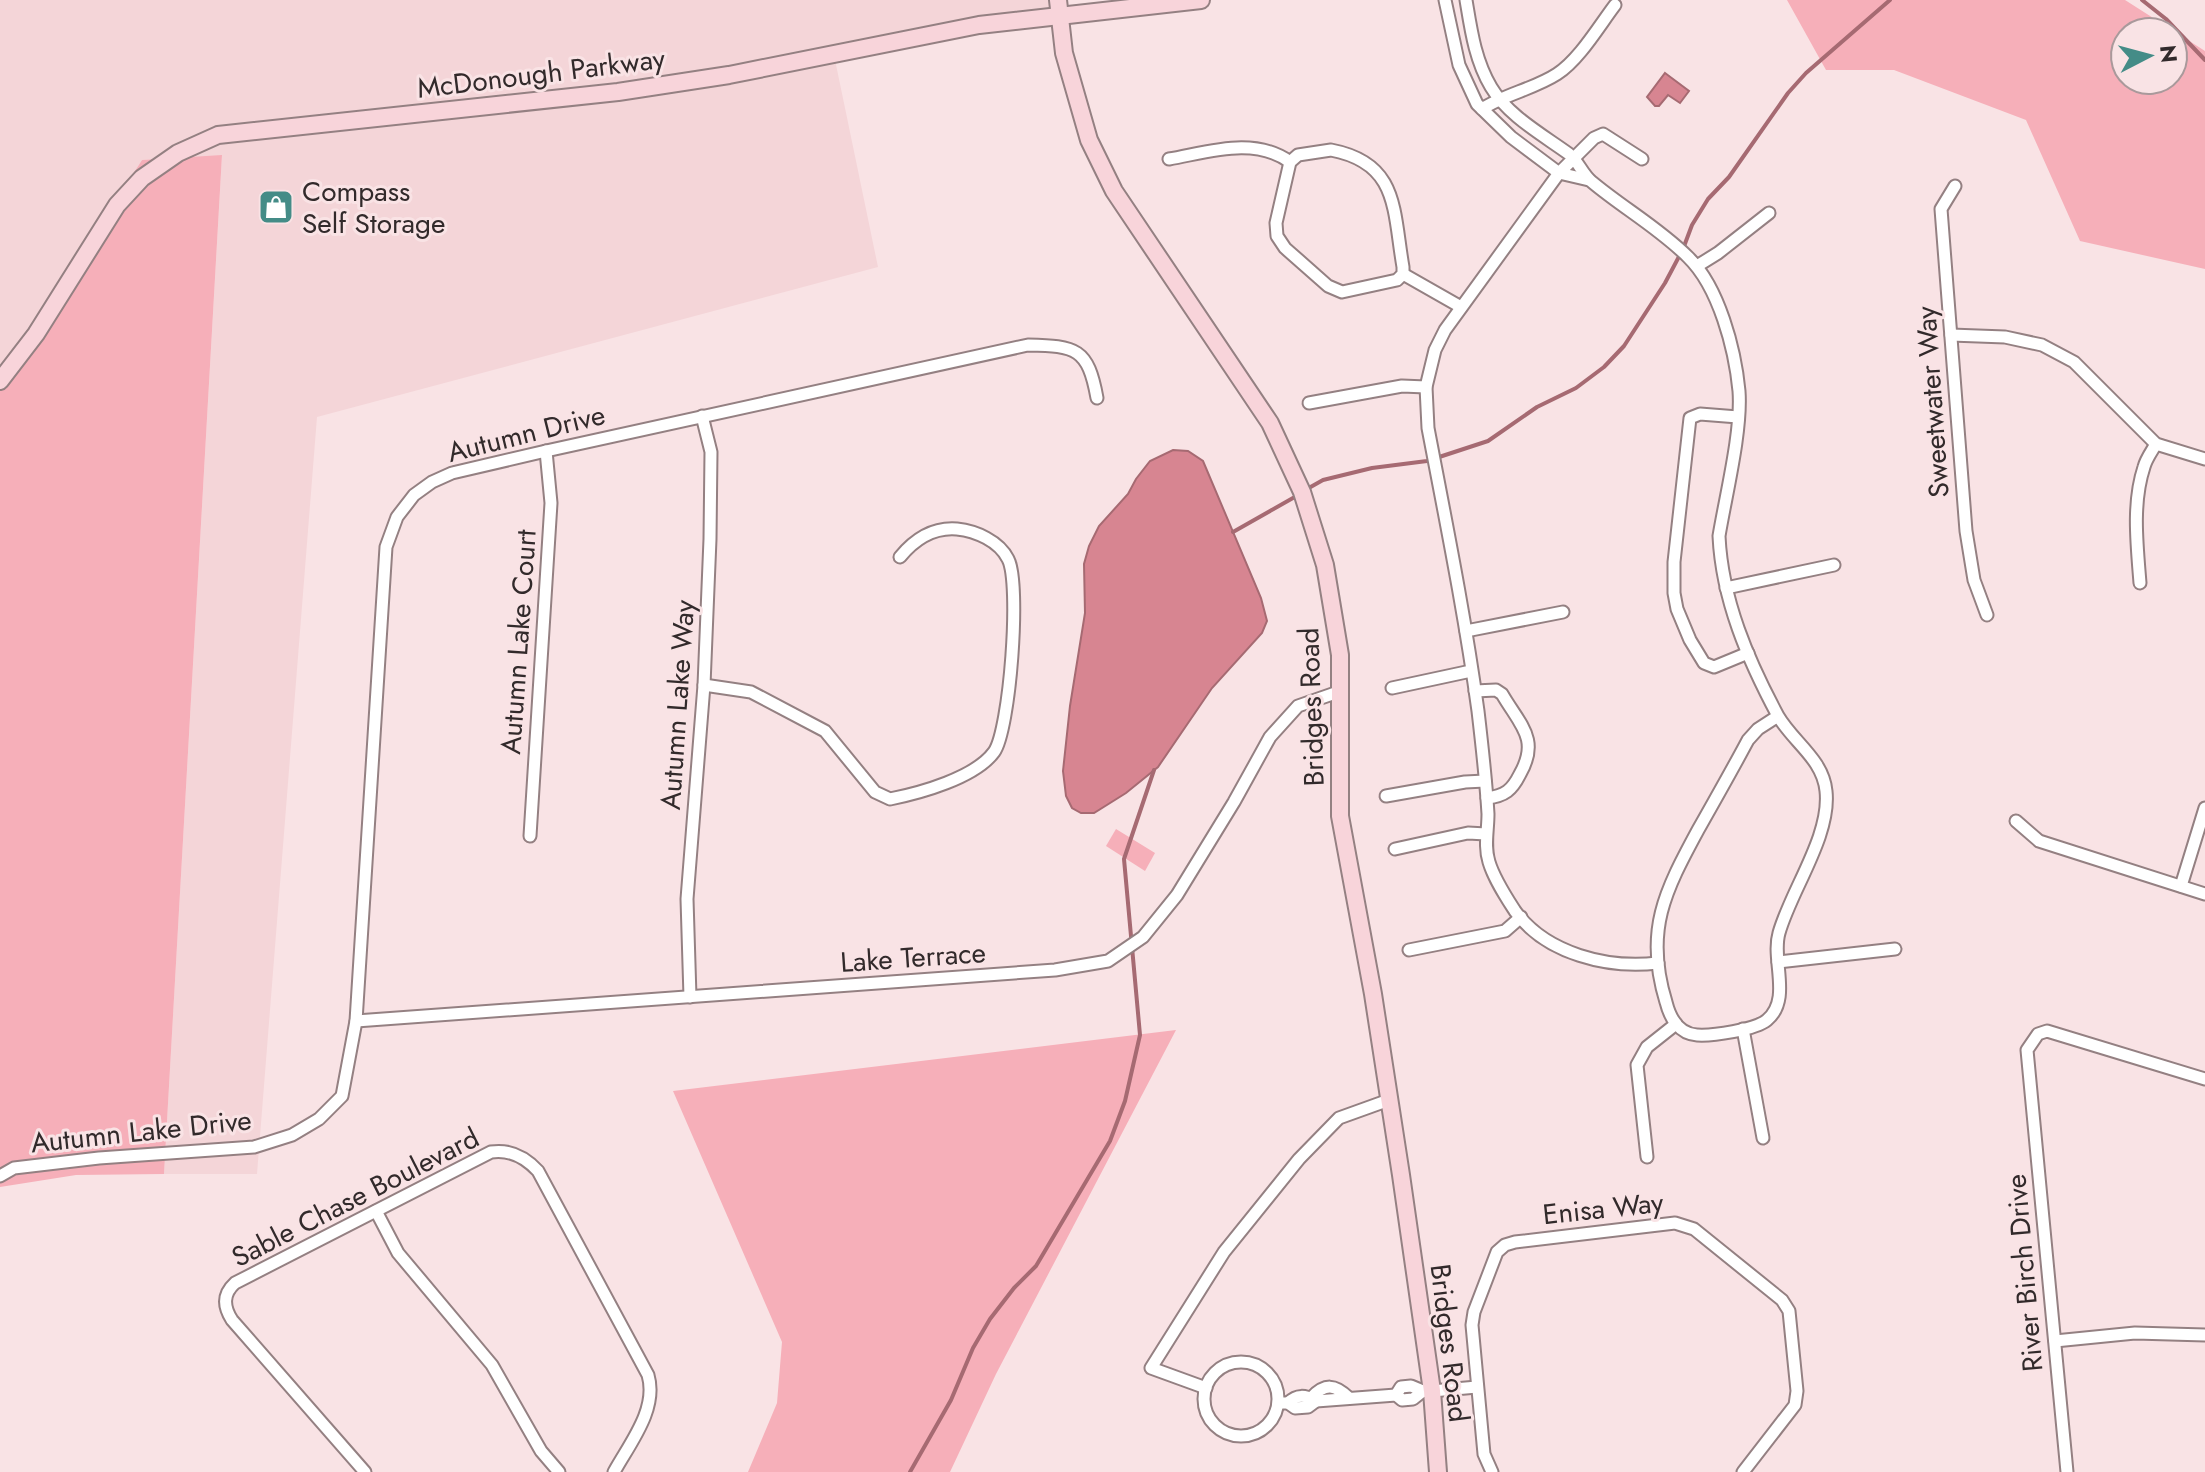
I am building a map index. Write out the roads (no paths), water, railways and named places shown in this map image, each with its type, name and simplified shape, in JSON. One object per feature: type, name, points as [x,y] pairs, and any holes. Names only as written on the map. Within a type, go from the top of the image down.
[{"type":"street","name":"McDonough Parkway","points":[[0,381],[36,334],[117,205],[142,178],[178,153],[218,135],[618,92],[729,75],[1059,7],[1201,0]]},
{"type":"street","points":[[1445,0],[1459,65],[1471,96],[1511,137],[1559,173],[1589,180]]},
{"type":"street","points":[[1466,0],[1475,50],[1485,77],[1499,98],[1519,118],[1574,158],[1589,180],[1665,236],[1697,266],[1729,338],[1739,390],[1738,417],[1719,536],[1726,588],[1748,653],[1778,716],[1790,735],[1818,764],[1825,780],[1827,799],[1820,831],[1778,934],[1777,1007],[1767,1020],[1743,1029],[1694,1035],[1676,1024],[1663,995],[1658,963],[1659,921],[1669,884],[1748,740],[1778,716]]},
{"type":"street","points":[[1482,109],[1499,98],[1563,70],[1615,5]]},
{"type":"street","name":"Bridges Road","points":[[1059,7],[1064,53],[1089,140],[1114,191],[1270,423],[1302,492],[1325,565],[1340,655],[1340,816],[1389,1100],[1438,1472]]},
{"type":"street","points":[[1642,159],[1603,134],[1594,138],[1559,173],[1461,307],[1435,350],[1426,387],[1428,428],[1475,691],[1487,798],[1487,855],[1492,871],[1521,917],[1545,939],[1568,952],[1628,966],[1658,963]]},
{"type":"street","points":[[1169,159],[1247,147],[1274,152],[1290,162]]},
{"type":"street","points":[[1331,150],[1353,154],[1371,165],[1380,174],[1390,195],[1403,274],[1392,282],[1342,292],[1328,286],[1285,248],[1277,236],[1276,223],[1290,162],[1298,155],[1331,150]]},
{"type":"street","name":"Sweetwater Way","points":[[1955,186],[1941,209],[1966,531],[1974,580],[1987,615]]},
{"type":"street","points":[[1697,266],[1769,213]]},
{"type":"street","points":[[1403,274],[1461,307]]},
{"type":"street","points":[[1951,335],[2005,337],[2042,345],[2074,362],[2156,444],[2205,459]]},
{"type":"street","name":"Autumn Drive","points":[[356,1021],[386,547],[397,517],[414,495],[452,473],[1028,345],[1065,346],[1081,353],[1091,368],[1097,398]]},
{"type":"street","points":[[1309,403],[1402,386],[1426,387]]},
{"type":"street","points":[[1738,417],[1700,414],[1690,418],[1674,580],[1677,609],[1704,663],[1714,667],[1748,653]]},
{"type":"street","name":"Autumn Lake Way","points":[[690,997],[687,899],[704,685],[711,452],[702,416]]},
{"type":"street","points":[[2140,583],[2139,491],[2144,466],[2156,444]]},
{"type":"street","name":"Autumn Lake Court","points":[[530,836],[551,503],[546,451]]},
{"type":"street","points":[[704,685],[751,692],[825,731],[875,792],[890,799],[946,783],[978,767],[995,751],[1006,715],[1014,612],[1013,576],[1008,559],[994,543],[972,531],[946,528],[927,534],[911,544],[900,557]]},
{"type":"street","points":[[1726,588],[1834,565]]},
{"type":"street","points":[[1466,631],[1563,612]]},
{"type":"street","points":[[1392,688],[1471,671]]},
{"type":"street","points":[[1475,691],[1496,690],[1502,694],[1530,746],[1525,766],[1514,786],[1506,793],[1487,798]]},
{"type":"street","name":"Lake Terrace","points":[[356,1021],[1055,970],[1108,961],[1143,937],[1177,895],[1270,737],[1298,706],[1341,691]]},
{"type":"street","points":[[1386,796],[1485,781]]},
{"type":"street","points":[[2181,886],[2205,808]]},
{"type":"street","points":[[2016,821],[2039,841],[2205,894]]},
{"type":"street","points":[[1395,849],[1468,833],[1486,834]]},
{"type":"street","points":[[1409,950],[1505,931],[1521,917]]},
{"type":"street","points":[[1778,962],[1895,949]]},
{"type":"street","name":"Autumn Lake Drive","points":[[0,1176],[14,1168],[99,1158],[254,1147],[292,1135],[319,1119],[342,1096],[356,1021]]},
{"type":"street","points":[[1647,1157],[1637,1065],[1647,1047],[1676,1024]]},
{"type":"street","points":[[1743,1029],[1763,1138]]},
{"type":"street","name":"River Birch Drive","points":[[2067,1472],[2027,1050],[2038,1034],[2047,1031],[2205,1079]]},
{"type":"street","points":[[1206,1388],[1151,1368],[1224,1252],[1299,1159],[1339,1118],[1389,1100]]},
{"type":"street","name":"Sable Chase Boulevard","points":[[365,1472],[232,1320],[225,1306],[228,1289],[491,1152],[510,1152],[520,1156],[538,1171],[651,1384],[648,1410],[614,1472]]},
{"type":"street","points":[[376,1211],[398,1253],[492,1365],[541,1451],[559,1472]]},
{"type":"street","name":"Enisa Way","points":[[1492,1472],[1485,1459],[1473,1318],[1497,1252],[1505,1245],[1653,1225],[1682,1224],[1694,1229],[1782,1300],[1789,1311],[1797,1391],[1795,1405],[1743,1472]]},
{"type":"street","points":[[2055,1341],[2135,1333],[2205,1335]]},
{"type":"street","points":[[1283,1403],[1268,1425],[1257,1433],[1233,1435],[1221,1430],[1212,1421],[1206,1410],[1206,1388],[1222,1368],[1244,1363],[1256,1365],[1273,1380],[1283,1403],[1295,1408],[1308,1407],[1314,1399],[1396,1395],[1401,1387],[1411,1386],[1427,1391],[1477,1387]]},
{"type":"waterway","points":[[1307,489],[1323,480],[1372,468],[1427,461],[1488,441],[1537,407],[1576,388],[1604,367],[1624,346],[1665,283],[1708,199],[1729,177],[1788,93],[1806,73],[1890,0]]},
{"type":"waterway","points":[[2142,0],[2166,19],[2205,60]]},
{"type":"waterway","points":[[1233,532],[1300,494]]},
{"type":"waterway","points":[[910,1472],[951,1400],[973,1348],[990,1319],[1036,1266],[1110,1141],[1125,1101],[1140,1035],[1124,859],[1154,770]]},
{"type":"place","name":"Compass Self Storage","points":[[276,207]]}]
